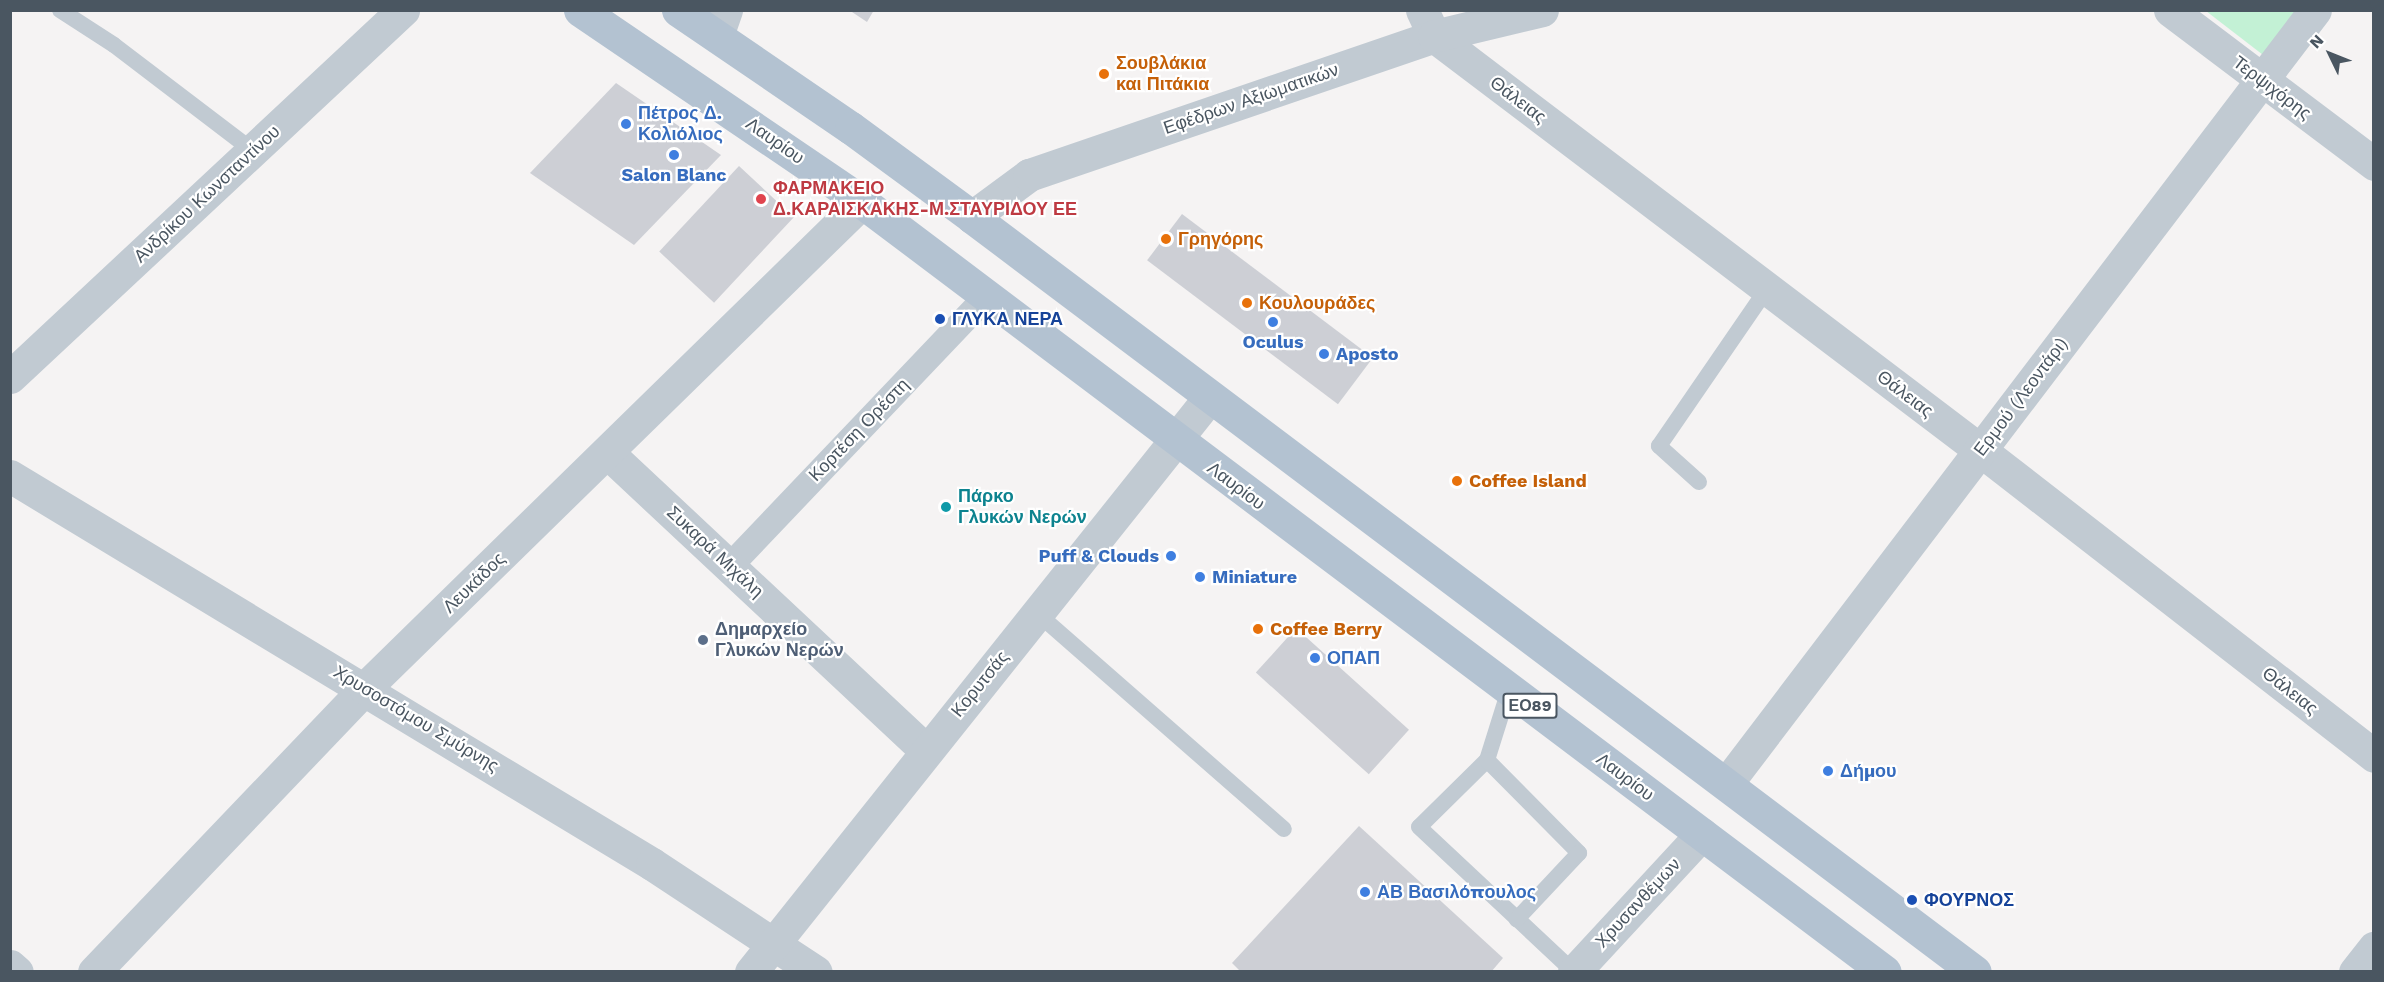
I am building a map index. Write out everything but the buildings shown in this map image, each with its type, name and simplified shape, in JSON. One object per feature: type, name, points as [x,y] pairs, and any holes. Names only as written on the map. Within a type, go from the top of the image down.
[{"type":"main road","name":"Λαυρίου","points":[[580,10],[862,202],[988,295],[1175,440],[1885,972]]},
{"type":"main road","points":[[678,10],[722,23],[1209,398],[1727,783],[1975,972]]},
{"type":"street","name":"Ανδρίκου Κωνσταντίνου","points":[[10,377],[403,10]]},
{"type":"street","name":"Εφέδρων Αξιωματικών","points":[[972,217],[1029,175],[1428,23],[1542,10]]},
{"type":"street","name":"Τερψιχόρης","points":[[2170,10],[2373,164]]},
{"type":"street","name":"Ερμού (Λεοντάρι)","points":[[1727,783],[2315,10]]},
{"type":"street","name":"Θάλειας","points":[[1428,23],[1767,289],[1980,450],[2373,756]]},
{"type":"street","name":"Λευκάδος","points":[[94,972],[365,688],[608,453],[862,202]]},
{"type":"street","name":"Κορτέση Ορέστη","points":[[730,566],[988,295]]},
{"type":"street","name":"Κορυτσάς","points":[[751,972],[1209,398]]},
{"type":"street","name":"Συκαρά Μιχάλη","points":[[608,453],[926,751]]},
{"type":"street","name":"Χρυσοστόμου Σμύρνης","points":[[10,476],[365,688],[816,972]]},
{"type":"street","name":"Χρυσανθέμων","points":[[1574,972],[1702,834]]},
{"type":"street","points":[[2355,972],[2373,948]]},
{"type":"street","points":[[10,966],[17,972]]},
{"type":"lane","points":[[60,10],[114,45],[254,151]]},
{"type":"lane","points":[[1699,482],[1659,446],[1767,289]]},
{"type":"lane","points":[[1037,613],[1284,829]]},
{"type":"lane","points":[[1509,690],[1486,760],[1419,828],[1574,972]]},
{"type":"lane","points":[[1486,760],[1580,853],[1517,919]]},
{"type":"green space","points":[[2206,11],[2304,11],[2267,58]]},
{"type":"place","name":"Σουβλάκια και Πιτάκια","points":[[1104,74]]},
{"type":"place","name":"Πέτρος Δ. Κολιόλιος","points":[[626,124]]},
{"type":"place","name":"Salon Blanc","points":[[674,155]]},
{"type":"place","name":"ΦΑΡΜΑΚΕΙΟ Δ.ΚΑΡΑΙΣΚΑΚΗΣ-Μ.ΣΤΑΥΡΙΔΟΥ ΕΕ","points":[[761,199]]},
{"type":"place","name":"Γρηγόρης","points":[[1166,239]]},
{"type":"place","name":"Κουλουράδες","points":[[1247,303]]},
{"type":"place","name":"ΓΛΥΚΑ ΝΕΡΑ","points":[[940,319]]},
{"type":"place","name":"Oculus","points":[[1273,322]]},
{"type":"place","name":"Aposto","points":[[1324,354]]},
{"type":"place","name":"Coffee Island","points":[[1457,481]]},
{"type":"place","name":"Πάρκο Γλυκών Νερών","points":[[946,507]]},
{"type":"place","name":"Puff & Clouds","points":[[1171,556]]},
{"type":"place","name":"Miniature","points":[[1200,577]]},
{"type":"place","name":"Coffee Berry","points":[[1258,629]]},
{"type":"place","name":"Δημαρχείο Γλυκών Νερών","points":[[703,640]]},
{"type":"place","name":"ΟΠΑΠ","points":[[1315,658]]},
{"type":"place","name":"Δήμου","points":[[1828,771]]},
{"type":"place","name":"ΑΒ Βασιλόπουλος","points":[[1365,892]]},
{"type":"place","name":"ΦΟΥΡΝΟΣ","points":[[1912,900]]}]
